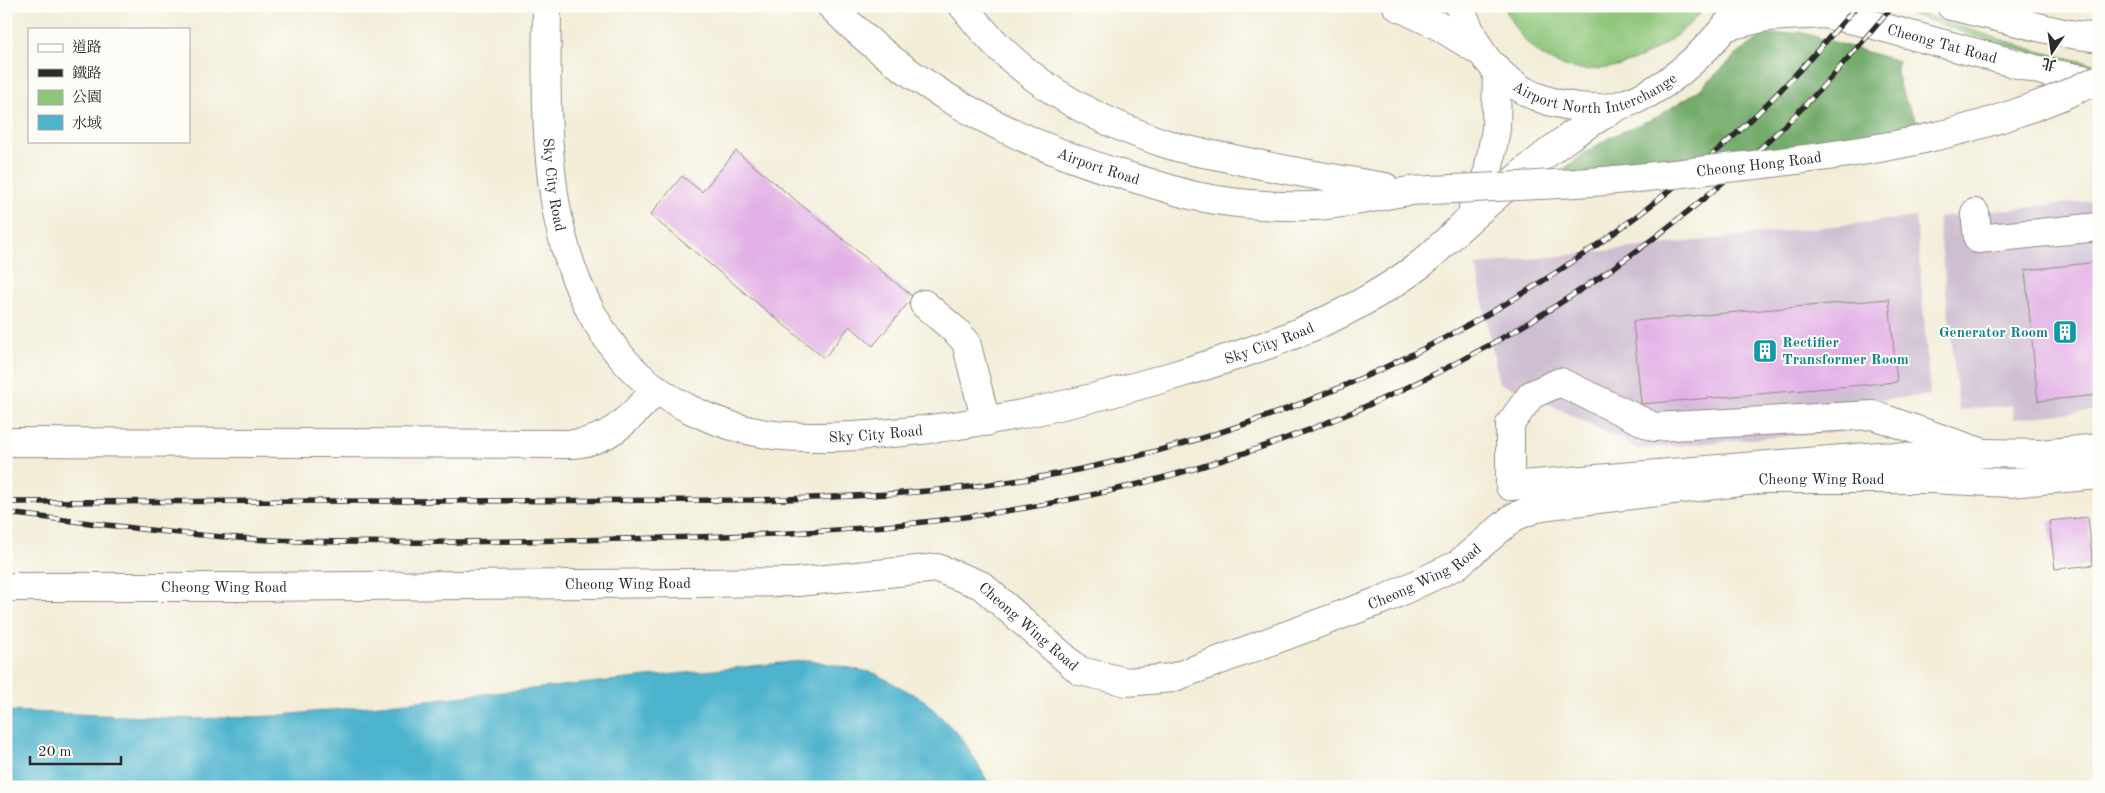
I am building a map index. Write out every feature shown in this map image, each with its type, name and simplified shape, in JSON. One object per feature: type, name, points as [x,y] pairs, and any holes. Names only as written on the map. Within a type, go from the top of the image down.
[{"type":"street","name":"Sky City Road","points":[[547,6],[546,102],[550,168],[560,229],[580,290],[595,317],[623,358],[638,374],[657,389],[687,407],[714,419],[771,434],[846,437],[929,430],[986,422],[1128,389],[1248,352],[1361,303],[1418,266],[1469,219],[1568,138],[1620,105]]},
{"type":"street","name":"Airport Road","points":[[831,6],[860,35],[900,66],[962,108],[1017,136],[1071,159],[1195,196],[1252,204],[1313,206],[1409,191]]},
{"type":"street","points":[[963,6],[982,31],[1031,77],[1071,103],[1109,121],[1175,147],[1314,175],[1409,191]]},
{"type":"street","points":[[1396,6],[1437,25],[1489,60]]},
{"type":"street","name":"Airport North Interchange","points":[[1459,6],[1489,60],[1523,91],[1550,103],[1583,107],[1620,105],[1646,94],[1676,75],[1705,50],[1734,16]]},
{"type":"street","points":[[1951,6],[2054,32],[2099,38]]},
{"type":"street","name":"Cheong Tat Road","points":[[1734,16],[1767,17],[1824,14],[1863,22],[2050,73],[2099,81]]},
{"type":"street","name":"Sky City Road","points":[[1469,219],[1488,172],[1496,129],[1489,60]]},
{"type":"street","name":"Cheong Hong Road","points":[[1409,191],[1591,182],[1842,155],[1916,142],[1983,126],[2057,100],[2099,81]]},
{"type":"street","points":[[1975,213],[1978,239],[2099,227]]},
{"type":"street","points":[[924,304],[966,342],[986,422]]},
{"type":"street","points":[[1983,453],[1873,415],[1654,427],[1560,382],[1531,395],[1510,424],[1510,486],[1880,456],[1932,459],[1983,453],[2041,454],[2099,448]]},
{"type":"street","points":[[6,442],[590,443],[605,437],[620,427],[657,389]]},
{"type":"street","name":"Cheong Wing Road","points":[[6,587],[253,587],[797,582],[937,568],[981,585],[1080,671],[1127,682],[1172,678],[1387,598],[1457,565],[1514,517],[1541,506],[1764,480],[1931,479],[2010,483],[2099,475]]},
{"type":"shaded area","points":[[2099,200],[2099,410],[2014,419],[2012,405],[1959,410],[1938,217]]},
{"type":"shaded area","points":[[1916,217],[1930,395],[1878,400],[1869,429],[1639,449],[1531,395],[1499,383],[1476,265]]},
{"type":"green space","points":[[1504,6],[1706,6],[1683,30],[1657,49],[1629,62],[1600,69],[1572,68],[1546,58],[1522,38]]},
{"type":"green space","points":[[1889,6],[1908,6],[1931,17],[2037,51],[2093,64],[2092,69],[2040,56]]},
{"type":"green space","points":[[1800,32],[1898,61],[1897,70],[1900,87],[1920,126],[1839,142],[1554,177],[1583,154],[1610,137],[1657,117],[1699,90],[1734,57],[1762,36]]},
{"type":"water","points":[[810,660],[874,673],[924,700],[962,738],[991,787],[6,787],[6,711],[195,719],[274,716]]},
{"type":"building","points":[[736,151],[913,297],[873,346],[850,326],[824,358],[650,215],[682,176],[702,192]]},
{"type":"building","name":"Generator Room","points":[[2099,262],[2099,395],[2038,401],[2025,270]]},
{"type":"building","name":"Rectifier Transformer Room","points":[[1889,299],[1897,382],[1641,404],[1633,321]]},
{"type":"building","points":[[2088,517],[2093,565],[2055,569],[2049,521]]},
{"type":"railway","points":[[6,502],[752,500],[826,497],[936,490],[1010,482],[1142,455],[1235,427],[1326,393],[1415,353],[1501,307],[1583,255],[1661,197],[1736,134],[1798,72],[1857,6]]},
{"type":"railway","points":[[6,513],[173,532],[272,540],[491,542],[676,538],[838,530],[945,520],[1052,503],[1153,480],[1253,450],[1350,413],[1444,369],[1535,318],[1622,261],[1705,198],[1797,114],[1893,6]]},
{"type":"place","name":"Generator Room","points":[[2065,332]]},
{"type":"place","name":"Rectifier Transformer Room","points":[[1765,351]]}]
